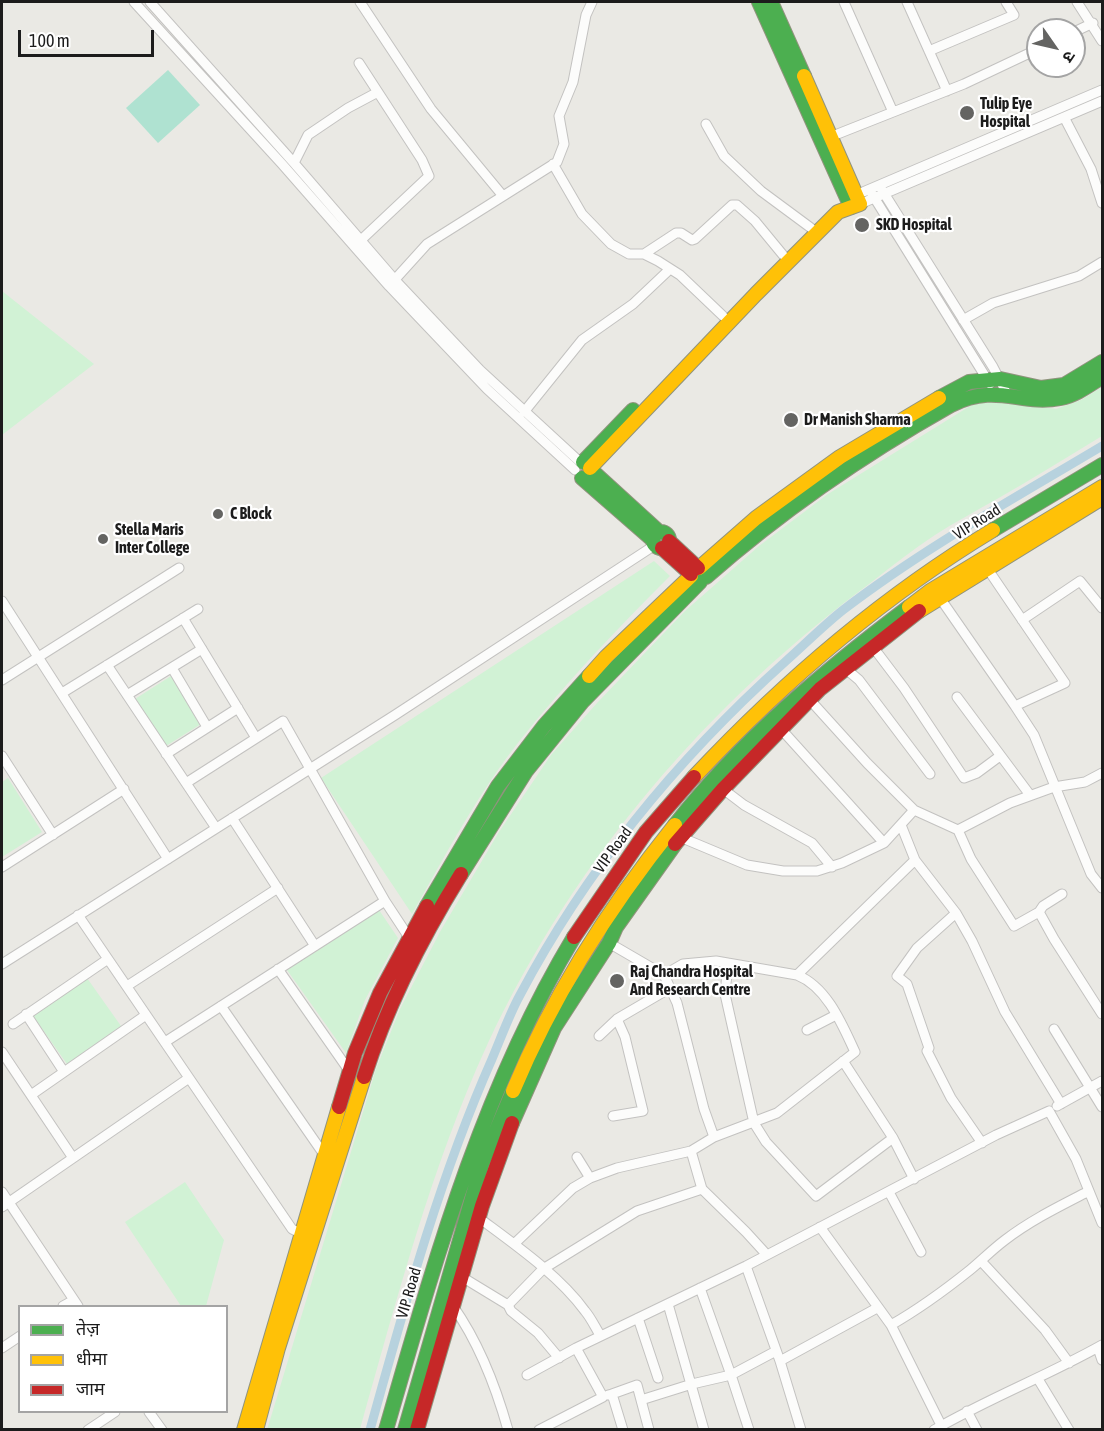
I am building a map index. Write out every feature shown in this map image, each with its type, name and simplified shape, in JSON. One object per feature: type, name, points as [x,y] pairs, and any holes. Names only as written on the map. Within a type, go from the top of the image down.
[{"type":"street","points":[[134,2],[487,389],[583,468]]},
{"type":"street","points":[[150,2],[361,240],[392,283],[659,541],[697,574]]},
{"type":"street","points":[[360,2],[431,109],[503,196]]},
{"type":"street","points":[[392,283],[427,244],[557,162],[564,144],[559,116],[573,82],[586,15],[592,2]]},
{"type":"street","points":[[759,2],[865,197],[940,283],[963,320],[1002,394]]},
{"type":"street","points":[[771,2],[830,137],[865,197],[994,380]]},
{"type":"street","points":[[844,2],[893,112]]},
{"type":"street","points":[[907,2],[947,91]]},
{"type":"street","points":[[929,51],[1014,15],[1006,2]]},
{"type":"street","points":[[1077,2],[1093,23],[1102,41]]},
{"type":"street","points":[[1086,26],[1093,23]]},
{"type":"street","points":[[830,137],[947,91],[1026,55]]},
{"type":"street","points":[[359,63],[371,78],[422,160],[429,176],[361,240]]},
{"type":"street","points":[[583,468],[838,212],[865,197],[1102,90]]},
{"type":"street","points":[[294,163],[308,135],[348,108],[378,92]]},
{"type":"street","points":[[583,468],[723,316],[833,205],[865,197],[1102,101]]},
{"type":"street","points":[[1064,117],[1090,169],[1102,203]]},
{"type":"street","points":[[706,124],[724,156],[761,191],[811,228]]},
{"type":"street","points":[[553,164],[582,214],[611,244],[629,254],[644,254],[680,275],[723,316]]},
{"type":"street","points":[[644,254],[676,233],[695,240],[732,206],[737,206],[755,221],[783,255]]},
{"type":"street","points":[[963,320],[993,303],[1079,276],[1102,262]]},
{"type":"street","points":[[524,412],[582,340],[633,304],[670,269]]},
{"type":"street","points":[[931,289],[940,283]]},
{"type":"street","points":[[244,1430],[355,1053],[380,993],[498,786],[544,726],[606,657],[756,518],[840,457],[969,382],[994,380],[1041,388],[1064,386],[1102,362]]},
{"type":"street","points":[[256,1430],[278,1348],[371,1054],[386,1014],[445,900],[526,771],[582,702],[697,574],[795,504],[857,462],[949,407],[976,395],[1002,394],[1040,399],[1069,396],[1102,377]]},
{"type":"street","name":"VIP Road","points":[[386,1430],[444,1231],[480,1131],[512,1054],[545,986],[598,899],[653,823],[725,743],[818,657],[908,586],[993,530],[1102,465]]},
{"type":"street","name":"VIP Road","points":[[405,1430],[482,1164],[528,1054],[582,955],[645,862],[701,791],[775,717],[849,652],[930,591],[1102,487]]},
{"type":"street","points":[[417,1430],[479,1218],[519,1104],[554,1028],[609,943],[616,927],[680,837],[723,789],[810,700],[873,647],[916,613],[1102,498]]},
{"type":"street","points":[[2,964],[310,768],[659,541]]},
{"type":"street","points":[[2,680],[179,568]]},
{"type":"street","points":[[987,568],[1065,683],[1016,706]]},
{"type":"street","points":[[1022,620],[1080,581],[1102,608]]},
{"type":"street","points":[[940,598],[1034,735],[1091,874],[1102,888]]},
{"type":"street","points":[[2,601],[168,859]]},
{"type":"street","points":[[62,693],[198,609]]},
{"type":"street","points":[[183,618],[256,738]]},
{"type":"street","points":[[873,647],[904,688],[964,778],[977,773],[1000,756]]},
{"type":"street","points":[[127,695],[202,649]]},
{"type":"street","points":[[107,665],[216,828]]},
{"type":"street","points":[[172,668],[207,728]]},
{"type":"street","points":[[846,669],[859,680],[930,774]]},
{"type":"street","points":[[957,697],[1030,795]]},
{"type":"street","points":[[810,700],[867,763],[915,810],[958,830],[971,859],[1014,926],[1040,912],[1043,906],[1062,894]]},
{"type":"street","points":[[166,754],[238,708]]},
{"type":"street","points":[[186,783],[283,721],[385,901],[410,939]]},
{"type":"street","points":[[781,729],[885,843]]},
{"type":"street","points":[[2,756],[6,772],[52,834]]},
{"type":"street","points":[[958,830],[1010,802],[1054,787],[1085,782],[1100,774],[1102,786]]},
{"type":"street","points":[[2,867],[124,789]]},
{"type":"street","points":[[723,789],[744,805],[812,843],[832,867]]},
{"type":"street","points":[[680,837],[747,864],[783,871],[818,872],[885,843],[915,810]]},
{"type":"street","points":[[232,818],[315,946]]},
{"type":"street","points":[[901,825],[915,861],[956,913],[972,941],[1005,1012],[1060,1104]]},
{"type":"street","points":[[797,975],[915,861]]},
{"type":"street","points":[[127,986],[278,888]]},
{"type":"street","points":[[165,1042],[385,901]]},
{"type":"street","points":[[1040,912],[1054,939],[1102,1014]]},
{"type":"street","points":[[956,913],[917,948],[897,976],[907,984],[929,1048],[927,1051],[951,1098],[982,1143]]},
{"type":"street","points":[[78,915],[292,1229],[302,1234]]},
{"type":"street","points":[[609,943],[664,975],[677,1003],[704,1109],[714,1137]]},
{"type":"street","points":[[13,1024],[108,959]]},
{"type":"street","points":[[514,1244],[573,1188],[590,1178],[617,1168],[691,1151],[714,1137],[777,1113],[855,1052],[836,1015],[816,986],[807,979],[797,975],[716,961],[683,964],[664,975]]},
{"type":"street","points":[[728,963],[725,994],[754,1122],[766,1142],[816,1196],[893,1138]]},
{"type":"street","points":[[278,969],[350,1072]]},
{"type":"street","points":[[598,1036],[617,1019],[670,988]]},
{"type":"street","points":[[221,1006],[325,1156]]},
{"type":"street","points":[[26,1014],[64,1072]]},
{"type":"street","points":[[30,1095],[146,1015]]},
{"type":"street","points":[[807,1030],[836,1015]]},
{"type":"street","points":[[613,1116],[643,1111],[625,1037],[617,1019]]},
{"type":"street","points":[[1054,1029],[1102,1107]]},
{"type":"street","points":[[2,1052],[73,1158]]},
{"type":"street","points":[[843,1061],[893,1138],[914,1179]]},
{"type":"street","points":[[5,1205],[189,1078]]},
{"type":"street","points":[[527,1375],[600,1335],[746,1266],[1102,1081]]},
{"type":"street","points":[[1048,1111],[1076,1160],[1102,1223]]},
{"type":"street","points":[[691,1151],[702,1189],[766,1255]]},
{"type":"street","points":[[577,1157],[590,1178]]},
{"type":"street","points":[[508,1305],[543,1269],[637,1211],[702,1189]]},
{"type":"street","points":[[891,1325],[912,1313],[1029,1223],[1089,1191]]},
{"type":"street","points":[[2,1192],[5,1205],[76,1303]]},
{"type":"street","points":[[889,1192],[921,1252]]},
{"type":"street","points":[[479,1218],[514,1244],[567,1290],[585,1311],[600,1335]]},
{"type":"street","points":[[820,1227],[891,1325],[938,1427],[1100,1347],[1102,1360]]},
{"type":"street","points":[[981,1261],[1045,1330],[1069,1363]]},
{"type":"street","points":[[746,1266],[801,1430]]},
{"type":"street","points":[[462,1277],[508,1305],[511,1311],[538,1333],[559,1358]]},
{"type":"street","points":[[700,1288],[749,1430]]},
{"type":"street","points":[[668,1304],[704,1430]]},
{"type":"street","points":[[453,1306],[498,1392],[508,1430]]},
{"type":"street","points":[[641,1400],[730,1375],[778,1356],[877,1308]]},
{"type":"street","points":[[638,1318],[658,1378]]},
{"type":"street","points":[[2,1348],[18,1337]]},
{"type":"street","points":[[576,1348],[608,1395],[622,1430]]},
{"type":"street","points":[[1038,1379],[1068,1430]]},
{"type":"street","points":[[539,1430],[608,1395],[637,1385],[649,1430]]},
{"type":"street","points":[[968,1411],[976,1430]]},
{"type":"street","points":[[88,1430],[114,1413]]},
{"type":"street","points":[[150,1413],[162,1430]]},
{"type":"green space","points":[[168,70],[200,105],[158,143],[126,108]]},
{"type":"green space","points":[[2,291],[94,364],[2,435]]},
{"type":"green space","points":[[1102,387],[1102,436],[943,530],[888,569],[813,628],[756,678],[702,732],[652,788],[605,847],[562,910],[523,975],[488,1043],[432,1185],[360,1429],[267,1430],[376,1069],[400,1009],[441,930],[499,832],[551,755],[685,611],[759,546],[828,494],[970,406],[994,399],[1056,409],[1081,400]]},
{"type":"green space","points":[[654,561],[670,576],[593,655],[521,739],[477,802],[412,914],[321,778]]},
{"type":"green space","points":[[171,676],[201,724],[166,746],[135,699]]},
{"type":"green space","points":[[8,778],[42,832],[2,857],[2,782]]},
{"type":"green space","points":[[379,910],[398,938],[365,1000],[346,1053],[287,970]]},
{"type":"green space","points":[[87,978],[121,1026],[67,1064],[33,1016]]},
{"type":"green space","points":[[185,1182],[224,1240],[206,1305],[180,1305],[125,1222]]},
{"type":"waterway","points":[[370,1430],[424,1242],[473,1104],[520,995],[546,948],[605,859],[672,775],[709,736],[836,616],[905,566],[1003,504],[1102,446]]},
{"type":"traffic: fast","points":[[759,2],[851,207]]},
{"type":"traffic: fast","points":[[771,2],[804,76]]},
{"type":"traffic: fast","points":[[939,398],[969,382],[1000,379],[1041,388],[1064,385],[1102,362]]},
{"type":"traffic: fast","points":[[706,577],[794,506],[887,443],[951,405],[982,395],[1046,400],[1067,397],[1102,377]]},
{"type":"traffic: fast","points":[[583,462],[633,410]]},
{"type":"traffic: fast","points":[[993,530],[1102,465]]},
{"type":"traffic: fast","points":[[591,470],[659,532]]},
{"type":"traffic: fast","points":[[582,478],[653,540]]},
{"type":"traffic: fast","points":[[661,532],[667,534],[669,540],[667,546],[661,548],[655,546],[653,540],[655,534],[661,532]]},
{"type":"traffic: fast","points":[[461,874],[526,771],[582,702],[700,582]]},
{"type":"traffic: fast","points":[[675,825],[727,764],[785,708],[909,607]]},
{"type":"traffic: fast","points":[[427,906],[498,786],[544,726],[589,676]]},
{"type":"traffic: fast","points":[[512,1123],[554,1028],[609,943],[616,927],[675,844]]},
{"type":"traffic: fast","points":[[386,1430],[443,1240],[487,1115],[542,995],[574,937]]},
{"type":"traffic: fast","points":[[405,1430],[482,1164],[513,1091]]},
{"type":"traffic: slow","points":[[590,468],[756,294],[838,212],[860,204],[804,76]]},
{"type":"traffic: slow","points":[[699,568],[756,518],[840,457],[939,398]]},
{"type":"traffic: slow","points":[[909,607],[930,591],[1102,487]]},
{"type":"traffic: slow","points":[[919,611],[1102,498]]},
{"type":"traffic: slow","points":[[694,777],[763,708],[835,643],[912,584],[993,530]]},
{"type":"traffic: slow","points":[[589,676],[691,576]]},
{"type":"traffic: slow","points":[[513,1091],[546,1020],[585,952],[628,887],[675,825]]},
{"type":"traffic: slow","points":[[256,1430],[278,1348],[364,1077]]},
{"type":"traffic: slow","points":[[244,1430],[339,1107]]},
{"type":"traffic: jam","points":[[669,541],[698,568]]},
{"type":"traffic: jam","points":[[662,548],[691,574]]},
{"type":"traffic: jam","points":[[675,844],[723,789],[820,689],[919,611]]},
{"type":"traffic: jam","points":[[574,937],[646,832],[694,777]]},
{"type":"traffic: jam","points":[[364,1077],[383,1024],[406,972],[461,874]]},
{"type":"traffic: jam","points":[[339,1107],[355,1053],[380,993],[427,906]]},
{"type":"traffic: jam","points":[[417,1430],[482,1206],[512,1123]]},
{"type":"place","name":"Tulip Eye Hospital","points":[[967,113]]},
{"type":"place","name":"SKD Hospital","points":[[862,225]]},
{"type":"place","name":"Dr Manish Sharma","points":[[791,420]]},
{"type":"place","name":"C Block","points":[[218,514]]},
{"type":"place","name":"Stella Maris Inter College","points":[[103,539]]},
{"type":"place","name":"Raj Chandra Hospital And Research Centre","points":[[617,981]]}]
